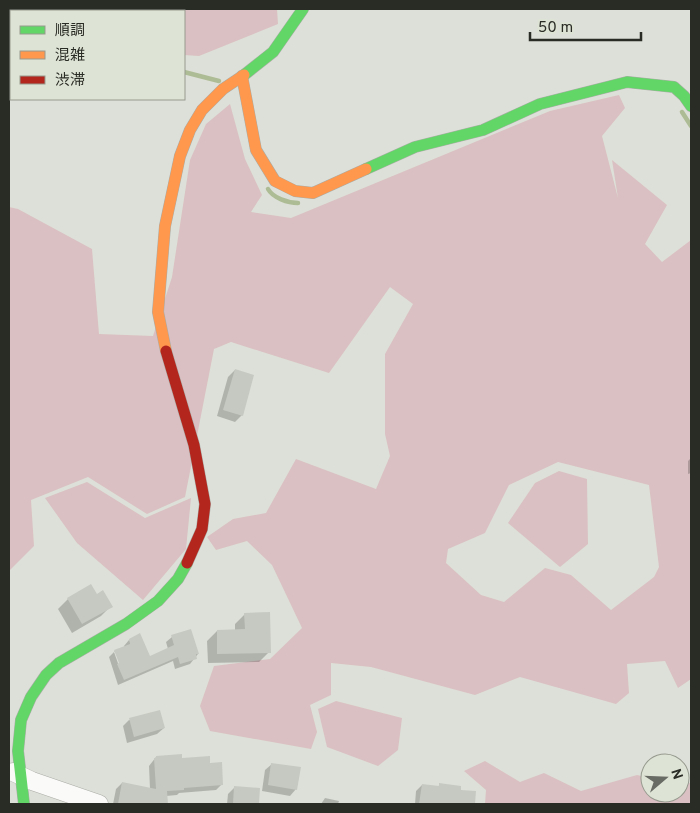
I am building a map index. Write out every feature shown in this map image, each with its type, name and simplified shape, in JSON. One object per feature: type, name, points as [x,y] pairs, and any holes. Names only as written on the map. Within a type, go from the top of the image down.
[{"type":"street","points":[[24,804],[15,773],[18,751],[15,717],[46,675],[59,663],[126,624],[158,602],[178,579],[202,530],[205,504],[194,445],[165,348],[158,312],[165,226],[180,156],[190,130],[202,110],[223,89],[258,66],[273,52],[303,9]]},
{"type":"street","points":[[242,76],[256,150],[276,182],[295,191],[313,193],[416,147],[483,130],[540,104],[627,82],[674,87],[691,106]]},
{"type":"street","points":[[15,773],[99,804]]},
{"type":"shaded area","points":[[9,9],[277,9],[278,24],[199,56],[185,55],[185,10],[10,10],[9,38]]},
{"type":"shaded area","points":[[619,95],[625,108],[602,136],[618,198],[612,160],[667,205],[645,244],[662,262],[691,240],[691,679],[678,688],[665,661],[627,664],[629,693],[616,704],[520,677],[475,695],[371,667],[331,663],[331,695],[310,705],[317,732],[311,749],[210,731],[200,706],[214,666],[270,659],[302,628],[272,565],[247,541],[216,550],[207,537],[233,519],[266,513],[296,459],[376,489],[390,456],[385,434],[385,354],[413,304],[390,287],[329,373],[231,342],[214,349],[185,497],[147,514],[88,477],[31,500],[34,546],[9,571],[9,207],[18,209],[92,249],[99,334],[153,336],[172,277],[190,160],[206,124],[230,104],[245,159],[262,195],[251,212],[291,218],[550,111]],"holes":[[[558,462],[649,485],[659,567],[654,577],[611,610],[571,575],[545,568],[504,602],[481,595],[446,563],[448,549],[485,533],[509,485]]]},
{"type":"shaded area","points":[[559,471],[587,479],[588,544],[560,567],[508,523],[535,483]]},
{"type":"shaded area","points":[[87,482],[145,518],[191,498],[186,549],[143,600],[77,543],[45,498]]},
{"type":"shaded area","points":[[336,701],[402,718],[398,750],[378,766],[327,747],[318,709]]},
{"type":"shaded area","points":[[485,761],[520,782],[544,773],[581,791],[637,775],[640,776],[640,803],[690,803],[691,782],[691,804],[485,804],[486,790],[464,771]]},
{"type":"building","points":[[235,369],[254,375],[243,416],[223,410]]},
{"type":"building","points":[[91,584],[97,594],[103,590],[113,607],[82,624],[67,598]]},
{"type":"building","points":[[270,612],[271,653],[217,654],[217,630],[245,629],[244,613]]},
{"type":"building","points":[[191,629],[199,654],[196,654],[197,659],[180,664],[178,657],[124,680],[117,664],[119,663],[114,650],[130,644],[129,639],[140,633],[150,656],[174,645],[171,635]]},
{"type":"building","points":[[160,710],[165,728],[134,737],[129,718]]},
{"type":"building","points":[[182,754],[182,758],[210,756],[210,763],[222,762],[223,785],[167,791],[168,804],[118,804],[122,782],[156,789],[154,758],[156,756]]},
{"type":"building","points":[[271,763],[301,767],[297,790],[268,785]]},
{"type":"building","points":[[439,783],[461,786],[461,790],[476,791],[475,804],[419,804],[422,784],[439,786]]},
{"type":"building","points":[[234,786],[260,788],[259,804],[233,804]]},
{"type":"waterway","points":[[185,72],[219,81]]},
{"type":"waterway","points":[[682,112],[691,126]]},
{"type":"waterway","points":[[268,189],[273,195],[281,199],[298,203]]},
{"type":"traffic: fast","points":[[244,75],[273,52],[303,9]]},
{"type":"traffic: fast","points":[[366,169],[415,147],[483,130],[540,104],[627,82],[674,87],[691,106]]},
{"type":"traffic: fast","points":[[24,804],[18,751],[21,720],[31,697],[46,675],[59,663],[126,624],[158,601],[178,579],[187,563]]},
{"type":"traffic: slow","points":[[166,351],[158,312],[165,226],[180,156],[190,130],[202,110],[223,89],[244,75]]},
{"type":"traffic: slow","points":[[242,76],[256,150],[275,181],[295,191],[313,193],[366,169]]},
{"type":"traffic: jam","points":[[166,351],[194,445],[205,504],[202,529],[187,563]]}]
